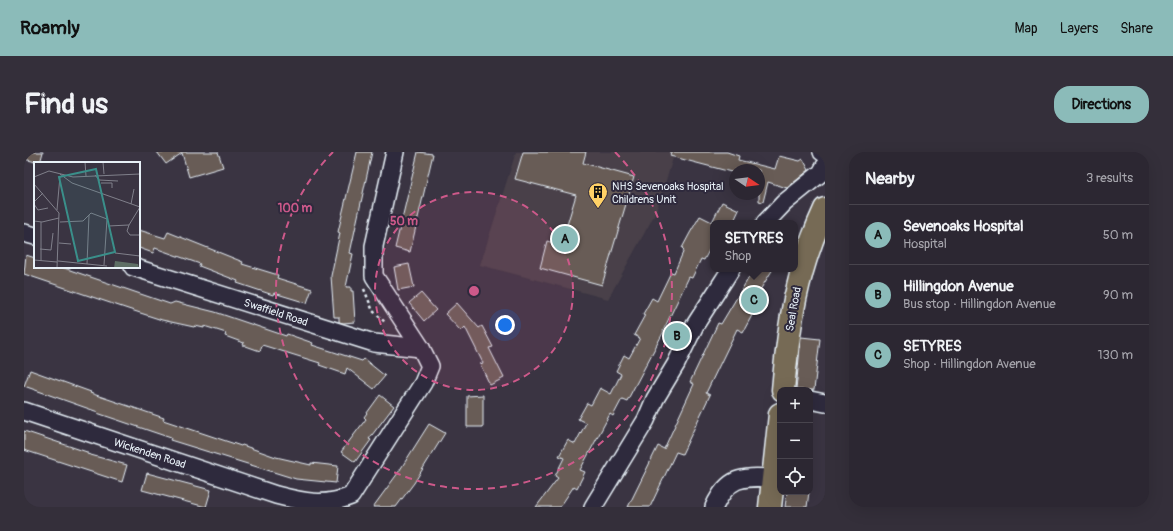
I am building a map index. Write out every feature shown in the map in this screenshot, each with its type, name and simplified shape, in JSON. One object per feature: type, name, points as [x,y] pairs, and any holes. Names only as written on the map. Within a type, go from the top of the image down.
[{"type":"highway","name":"Seal Road","points":[[782,387],[790,318],[796,289],[810,244],[825,209]]},
{"type":"highway","points":[[770,507],[779,423]]},
{"type":"street","name":"Wickenden Road","points":[[24,410],[274,501],[329,506],[351,496],[423,383],[430,366],[421,348],[374,276],[374,246],[395,152]]},
{"type":"street","points":[[768,220],[784,203],[820,173],[825,166]]},
{"type":"street","points":[[24,233],[34,236]]},
{"type":"street","name":"Swaffield Road","points":[[136,268],[374,344],[421,348]]},
{"type":"street","points":[[593,507],[646,420],[655,399],[676,364],[695,325],[730,272]]},
{"type":"street","points":[[813,401],[825,403]]},
{"type":"street","points":[[714,507],[727,488],[738,478],[773,478]]},
{"type":"shaded area","points":[[516,152],[675,152],[656,212],[608,299],[480,265]]},
{"type":"building","points":[[24,152],[43,152],[40,162],[24,159]]},
{"type":"building","points":[[157,152],[218,152],[223,167],[189,177],[182,153],[166,164]]},
{"type":"building","points":[[357,152],[372,152],[350,253],[353,254],[346,287],[351,287],[351,291],[353,291],[355,322],[343,323],[339,322],[339,317],[334,317],[331,276],[340,233],[338,232]]},
{"type":"building","points":[[418,152],[433,154],[410,252],[395,248]]},
{"type":"building","name":"NHS Sevenoaks Hospital Childrens Unit","points":[[523,152],[586,152],[583,163],[634,177],[602,285],[540,268],[547,241],[561,245],[576,195],[515,179]]},
{"type":"building","points":[[671,152],[727,152],[739,156],[738,160],[754,164],[729,164],[729,171],[670,156]]},
{"type":"building","points":[[779,156],[800,161],[803,159],[809,170],[787,188],[768,182],[765,194],[765,167],[775,169]]},
{"type":"building","points":[[722,202],[739,210],[734,220],[713,220]]},
{"type":"building","points":[[700,216],[710,221],[710,249],[704,260],[701,259],[692,278],[689,277],[664,331],[627,401],[622,399],[613,416],[610,414],[580,470],[585,472],[577,488],[574,486],[560,507],[536,507],[558,478],[555,476],[564,458],[559,456],[568,440],[575,444],[586,423],[578,419],[587,403],[591,405],[600,388],[611,394],[621,374],[616,371],[624,355],[629,358],[640,338],[634,335],[645,315],[643,314],[652,298],[657,301],[671,272],[674,273],[684,250],[682,248]]},
{"type":"building","points":[[140,230],[165,238],[168,232],[243,262],[242,264],[278,275],[277,278],[312,289],[307,303],[274,293],[273,295],[237,283],[238,281],[199,266],[200,264],[155,248],[153,253],[140,248]]},
{"type":"building","points":[[26,255],[34,258],[34,268],[64,268],[170,304],[175,302],[215,312],[286,336],[287,334],[313,343],[312,345],[362,361],[364,359],[385,376],[374,389],[347,368],[345,374],[319,365],[320,363],[262,345],[260,351],[225,336],[226,333],[204,326],[204,328],[194,327],[162,320],[24,274]]},
{"type":"building","points":[[409,264],[414,287],[398,290],[394,267]]},
{"type":"building","points":[[752,272],[771,272],[760,290],[764,293],[743,332],[737,329],[706,393],[710,395],[682,454],[676,452],[650,507],[628,507],[658,446],[664,449],[694,384],[690,382],[718,323],[721,324]]},
{"type":"building","points":[[421,293],[436,310],[424,321],[409,303]]},
{"type":"building","points":[[457,303],[479,328],[482,326],[493,347],[489,348],[504,378],[490,385],[480,364],[483,363],[465,327],[461,331],[445,314]]},
{"type":"building","points":[[801,337],[820,339],[814,390],[813,387],[796,387]]},
{"type":"building","points":[[30,370],[91,392],[90,393],[164,418],[163,420],[276,457],[311,465],[311,463],[338,466],[336,483],[296,479],[170,440],[171,438],[24,386]]},
{"type":"building","points":[[380,395],[394,406],[369,439],[371,440],[355,462],[341,452],[366,419],[364,417]]},
{"type":"building","points":[[483,395],[483,427],[467,427],[467,396]]},
{"type":"building","points":[[429,424],[445,433],[414,483],[396,507],[373,507],[398,473]]},
{"type":"building","points":[[24,431],[87,452],[87,454],[127,465],[122,482],[24,450]]},
{"type":"building","points":[[147,473],[211,490],[206,507],[142,490]]},
{"type":"building","points":[[787,495],[809,495],[807,507],[785,507]]},
{"type":"place","name":"NHS Sevenoaks Hospital Childrens Unit","points":[[598,209]]},
{"type":"place","name":"Sevenoaks Hospital","points":[[565,239]]},
{"type":"place","name":"SETYRES","points":[[754,300]]},
{"type":"place","name":"Hillingdon Avenue","points":[[677,336]]}]
